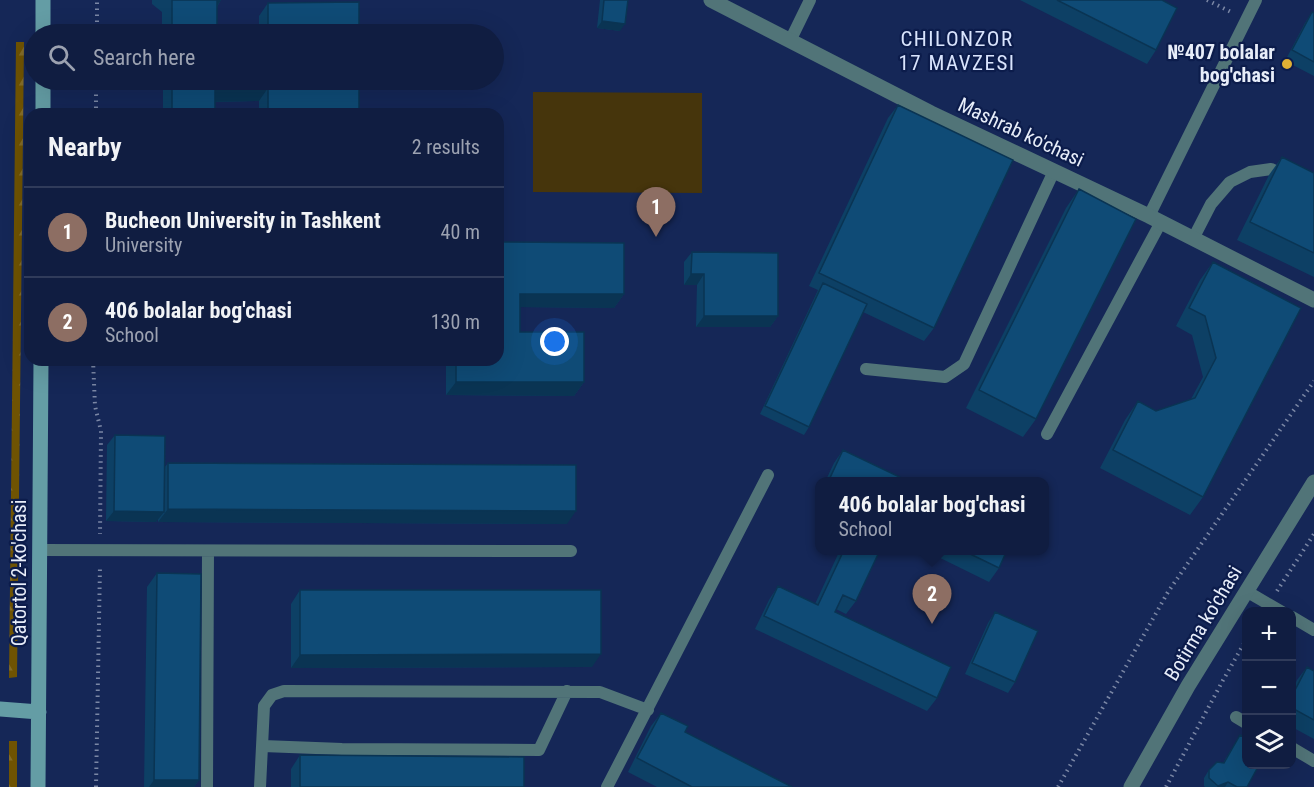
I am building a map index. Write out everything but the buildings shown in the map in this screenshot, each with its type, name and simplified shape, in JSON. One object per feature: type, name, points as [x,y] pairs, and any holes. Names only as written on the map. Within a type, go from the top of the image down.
[{"type":"main road","points":[[43,0],[43,24]]},
{"type":"main road","points":[[43,90],[43,108]]},
{"type":"main road","name":"Qatortol 2-ko'chasi","points":[[39,787],[41,366]]},
{"type":"main road","points":[[0,709],[39,712]]},
{"type":"street","name":"Mashrab ko'chasi","points":[[711,0],[931,113],[1155,219],[1314,300]]},
{"type":"street","name":"Botirma ko'chasi","points":[[1131,787],[1188,686],[1314,482]]},
{"type":"lane","points":[[790,40],[810,0]]},
{"type":"lane","points":[[1047,434],[1155,219],[1256,0]]},
{"type":"lane","points":[[1193,239],[1210,204],[1230,182],[1250,172],[1271,169],[1314,190]]},
{"type":"lane","points":[[866,369],[945,377],[964,364],[1054,171]]},
{"type":"lane","points":[[607,787],[768,475]]},
{"type":"lane","points":[[40,550],[571,551]]},
{"type":"lane","points":[[207,787],[208,551]]},
{"type":"lane","points":[[1246,591],[1274,607]]},
{"type":"lane","points":[[1296,619],[1314,630]]},
{"type":"lane","points":[[260,787],[264,706],[272,695],[284,691],[600,692],[648,710]]},
{"type":"lane","points":[[263,746],[342,749],[539,750],[567,692]]},
{"type":"lane","points":[[1296,750],[1314,761]]},
{"type":"path","points":[[97,0],[97,24]]},
{"type":"path","points":[[1207,0],[1246,20]]},
{"type":"path","points":[[96,90],[96,108]]},
{"type":"path","points":[[93,366],[95,406],[101,431],[96,787]]},
{"type":"path","points":[[1058,787],[1168,592],[1314,381]]},
{"type":"path","points":[[1268,603],[1314,534]]},
{"type":"path","points":[[1166,787],[1242,647]]},
{"type":"green space","points":[[16,42],[24,42],[17,677],[9,678]]},
{"type":"green space","points":[[9,741],[17,741],[17,787],[9,787]]},
{"type":"shaded area","points":[[533,92],[702,93],[702,193],[533,192]]},
{"type":"place","name":"№407 bolalar bog'chasi","points":[[1287,64]]},
{"type":"place","name":"Bucheon University in Tashkent","points":[[656,237]]},
{"type":"place","name":"406 bolalar bog'chasi","points":[[932,624]]},
{"type":"district","name":"CHILONZOR 17 MAVZESI","points":[[957,51]]}]
